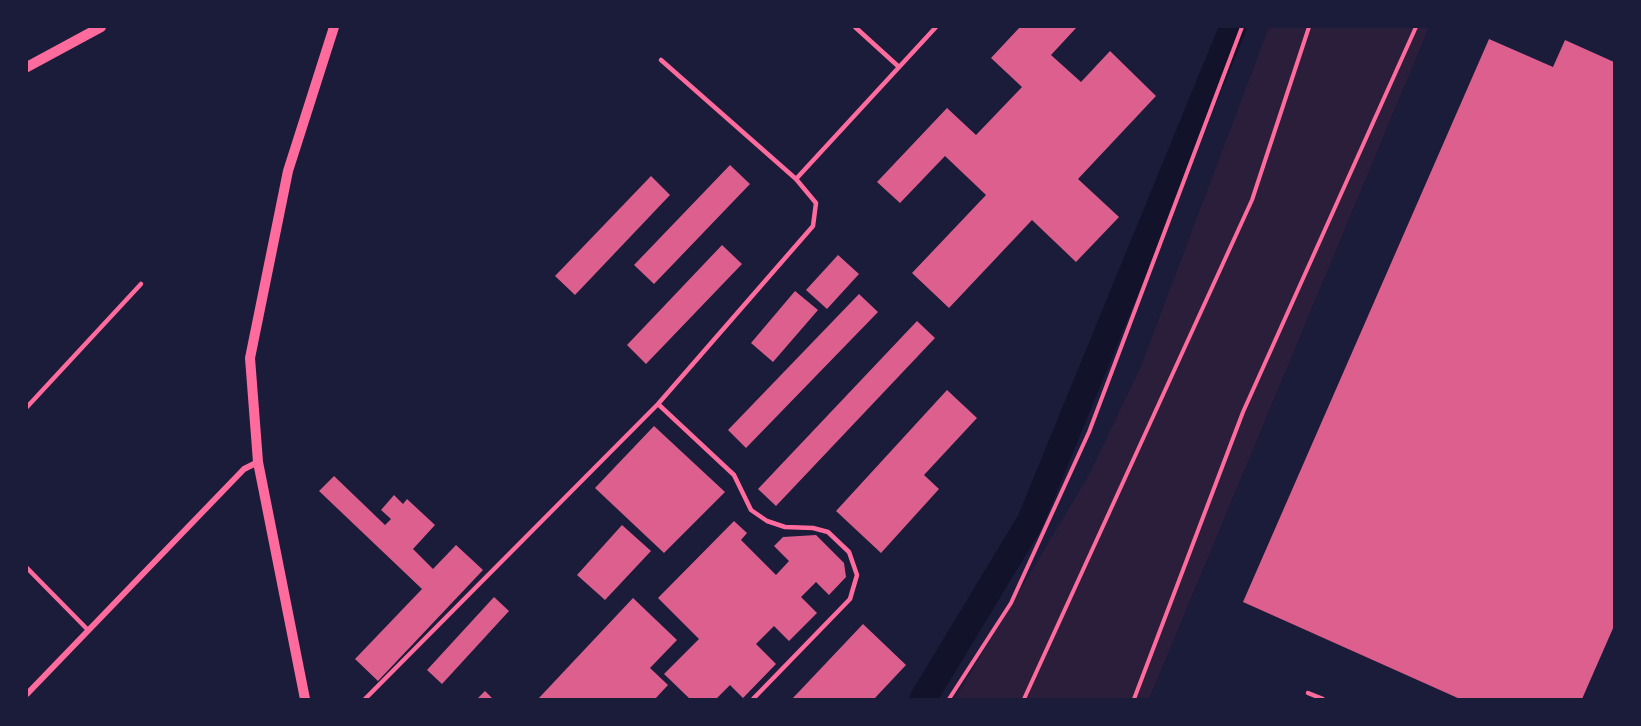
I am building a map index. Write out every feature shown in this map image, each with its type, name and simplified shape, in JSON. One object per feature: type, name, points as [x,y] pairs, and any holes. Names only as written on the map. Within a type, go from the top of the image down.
[{"type":"street","points":[[27,67],[101,27]]},
{"type":"street","points":[[306,699],[258,462],[250,358],[288,171],[334,27]]},
{"type":"street","points":[[27,694],[244,469],[258,462]]},
{"type":"lane","points":[[855,27],[899,67]]},
{"type":"lane","points":[[796,179],[936,27]]},
{"type":"lane","points":[[365,699],[658,404],[813,226],[816,203],[796,179],[661,60]]},
{"type":"lane","points":[[27,407],[141,284]]},
{"type":"lane","points":[[658,404],[734,475],[751,510],[767,521],[828,532],[849,552],[857,575],[850,599],[753,699]]},
{"type":"lane","points":[[27,568],[88,630]]},
{"type":"lane","points":[[1308,693],[1323,699]]},
{"type":"path","points":[[950,699],[1011,603],[1089,432],[1242,27]]},
{"type":"path","points":[[1024,699],[1252,200],[1309,27]]},
{"type":"path","points":[[1134,699],[1242,412],[1416,27]]},
{"type":"shaded area","points":[[1269,27],[1429,27],[1149,699],[955,699],[1089,475],[1141,366]]},
{"type":"building","points":[[1020,27],[1077,27],[1051,55],[1081,82],[1110,51],[1156,96],[1078,179],[1119,217],[1076,262],[1032,220],[949,308],[912,273],[986,195],[945,156],[900,203],[877,182],[947,108],[976,135],[1022,87],[991,58]]},
{"type":"building","points":[[1489,39],[1553,67],[1565,40],[1614,62],[1614,626],[1582,699],[1460,699],[1243,602]]},
{"type":"building","points":[[730,165],[750,184],[654,284],[634,265]]},
{"type":"building","points":[[651,176],[670,195],[575,295],[555,276]]},
{"type":"building","points":[[722,245],[742,264],[646,364],[627,345]]},
{"type":"building","points":[[838,255],[859,274],[827,309],[806,290]]},
{"type":"building","points":[[795,291],[818,310],[773,362],[751,343]]},
{"type":"building","points":[[859,294],[878,312],[746,448],[728,430]]},
{"type":"building","points":[[917,321],[935,338],[776,506],[758,489]]},
{"type":"building","points":[[947,390],[977,418],[924,475],[939,489],[881,553],[836,511]]},
{"type":"building","points":[[654,426],[725,492],[664,553],[595,488]]},
{"type":"building","points":[[334,476],[385,525],[391,519],[381,510],[394,495],[403,504],[407,499],[435,525],[413,549],[433,569],[456,545],[483,570],[378,681],[355,659],[422,589],[319,491]]},
{"type":"building","points":[[734,521],[747,533],[741,540],[776,575],[789,561],[774,546],[783,537],[816,535],[844,563],[846,577],[829,595],[816,582],[801,597],[817,613],[789,641],[774,626],[756,644],[776,664],[743,698],[730,685],[716,699],[690,699],[664,674],[699,639],[658,598]]},
{"type":"building","points":[[622,525],[651,551],[605,600],[577,575]]},
{"type":"building","points":[[494,597],[509,611],[442,684],[427,670]]},
{"type":"building","points":[[633,598],[677,640],[650,668],[668,685],[655,699],[538,699]]},
{"type":"building","points":[[863,624],[906,665],[874,699],[792,699]]},
{"type":"building","points":[[485,691],[493,699],[477,699]]},
{"type":"waterway","points":[[923,699],[1030,522],[1233,27]]}]
